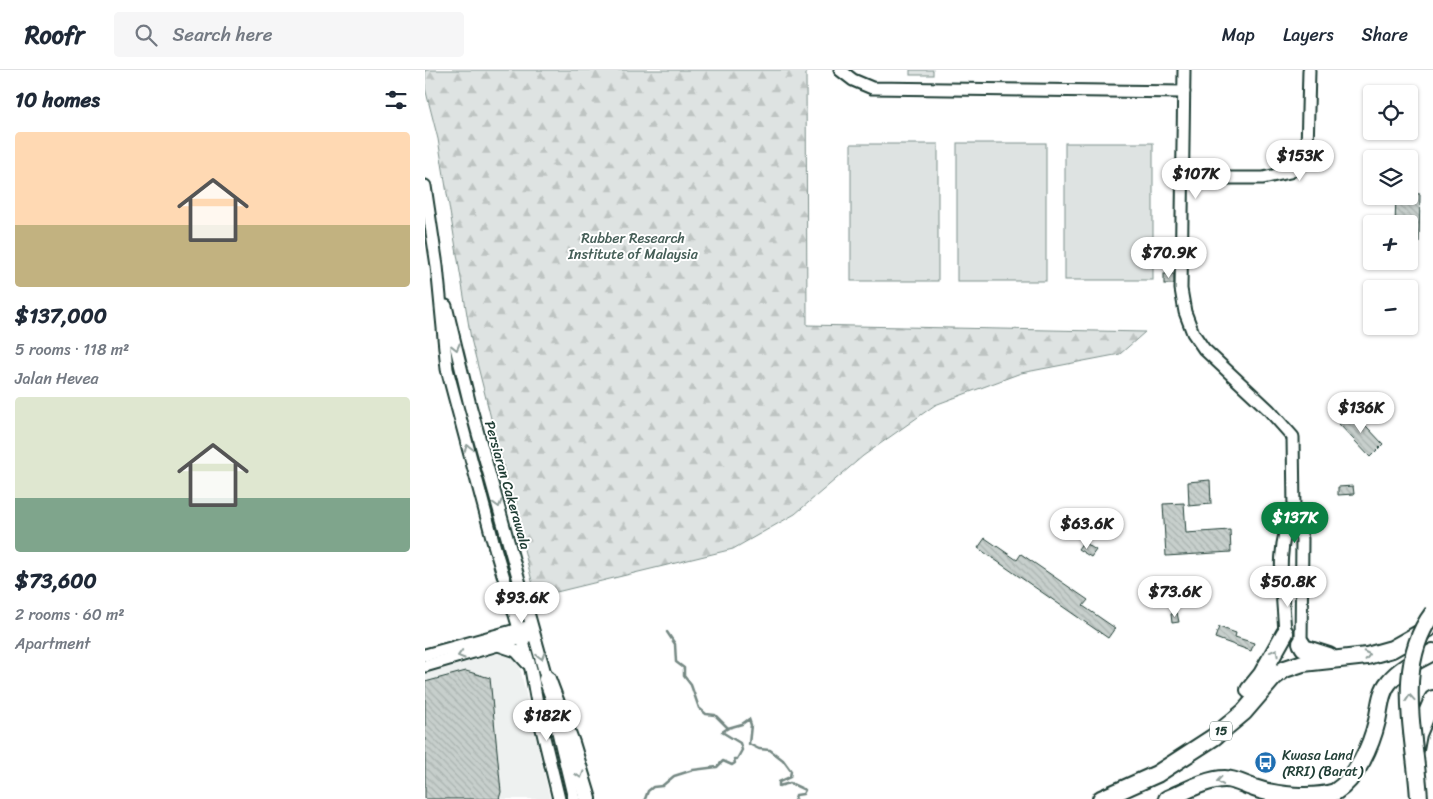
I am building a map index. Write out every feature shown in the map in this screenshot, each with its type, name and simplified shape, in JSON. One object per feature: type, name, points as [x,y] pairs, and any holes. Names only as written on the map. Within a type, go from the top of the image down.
[{"type":"highway","points":[[1419,799],[1409,683],[1417,641],[1433,613]]},
{"type":"highway","name":"15","points":[[1101,799],[1157,774],[1214,737],[1244,712],[1274,677],[1285,669],[1303,663],[1367,656],[1392,648],[1433,626]]},
{"type":"highway","points":[[1157,774],[1228,717],[1262,674],[1285,634]]},
{"type":"highway","points":[[1301,643],[1305,648],[1313,652],[1342,659]]},
{"type":"highway","points":[[1167,799],[1225,779],[1269,794],[1297,798],[1318,798],[1335,793],[1354,772],[1367,750],[1377,723],[1383,694],[1389,681],[1403,669],[1433,652]]},
{"type":"highway","points":[[547,679],[571,743],[588,799]]},
{"type":"highway","points":[[1411,799],[1411,770],[1418,734],[1433,698]]},
{"type":"street","points":[[841,70],[853,80],[872,88],[1184,92]]},
{"type":"street","points":[[1184,70],[1181,289],[1185,312],[1193,333],[1204,349],[1269,410],[1293,438],[1294,508],[1302,539],[1301,643]]},
{"type":"street","points":[[1183,178],[1263,178],[1290,172],[1298,166],[1307,150],[1309,70]]},
{"type":"street","name":"Persiaran Cakerawala","points":[[425,186],[437,266],[447,369],[509,596],[531,669],[541,725],[559,799]]},
{"type":"street","name":"Persiaran Cakerawala","points":[[437,266],[470,405],[547,679],[574,799]]},
{"type":"street","points":[[1285,634],[1281,543],[1294,508]]},
{"type":"street","points":[[425,666],[497,640],[509,621],[509,596]]},
{"type":"street","points":[[425,655],[497,640],[534,629]]},
{"type":"street","points":[[497,640],[516,651],[531,669]]},
{"type":"shaded area","points":[[500,653],[513,658],[520,668],[550,799],[425,799],[425,674]]},
{"type":"green space","name":"Rubber Research Institute of Malaysia","points":[[425,70],[806,70],[807,325],[1145,332],[1120,354],[1021,373],[935,405],[863,456],[795,514],[733,549],[536,597],[471,339],[438,139],[425,88]]},
{"type":"green space","points":[[910,70],[933,70],[933,75],[910,75]]},
{"type":"green space","points":[[957,143],[1046,143],[1046,281],[957,281]]},
{"type":"green space","points":[[1065,143],[1153,143],[1153,280],[1065,280]]},
{"type":"green space","points":[[851,144],[938,144],[938,281],[851,281]]},
{"type":"building","points":[[1418,194],[1420,194],[1419,243],[1418,215],[1395,215],[1396,205],[1418,205]]},
{"type":"building","points":[[1164,274],[1174,274],[1174,284],[1164,284]]},
{"type":"building","points":[[1352,411],[1383,444],[1370,457],[1339,424]]},
{"type":"building","points":[[1210,480],[1211,504],[1189,506],[1188,482]]},
{"type":"building","points":[[1353,486],[1354,494],[1338,495],[1338,487]]},
{"type":"building","points":[[1184,503],[1186,533],[1230,530],[1231,552],[1166,556],[1163,504]]},
{"type":"building","points":[[985,538],[1017,560],[1021,554],[1088,600],[1083,606],[1115,628],[1108,638],[978,548]]},
{"type":"building","points":[[1083,542],[1096,550],[1091,557],[1078,549]]},
{"type":"building","points":[[1177,613],[1179,622],[1172,623],[1171,614]]},
{"type":"building","points":[[1219,627],[1236,633],[1235,637],[1254,643],[1251,651],[1215,638]]},
{"type":"building","points":[[466,671],[490,678],[501,792],[499,799],[425,799],[425,682]]},
{"type":"waterway","points":[[667,632],[675,644],[676,662],[684,668],[684,676],[691,685],[699,708],[706,714],[715,715],[728,728]]},
{"type":"waterway","points":[[645,799],[648,791],[653,787],[662,786],[674,776],[693,770],[717,767],[723,761],[732,765],[735,763],[734,759],[737,759],[742,750],[740,743],[722,732],[749,719],[751,725],[749,744],[759,749],[770,750],[783,760],[791,771],[790,777],[779,782],[779,786],[790,783],[805,790],[803,794],[796,795],[795,799]]},
{"type":"place","name":"Kwasa Land (RRI) (Barat)","points":[[1266,763]]}]
